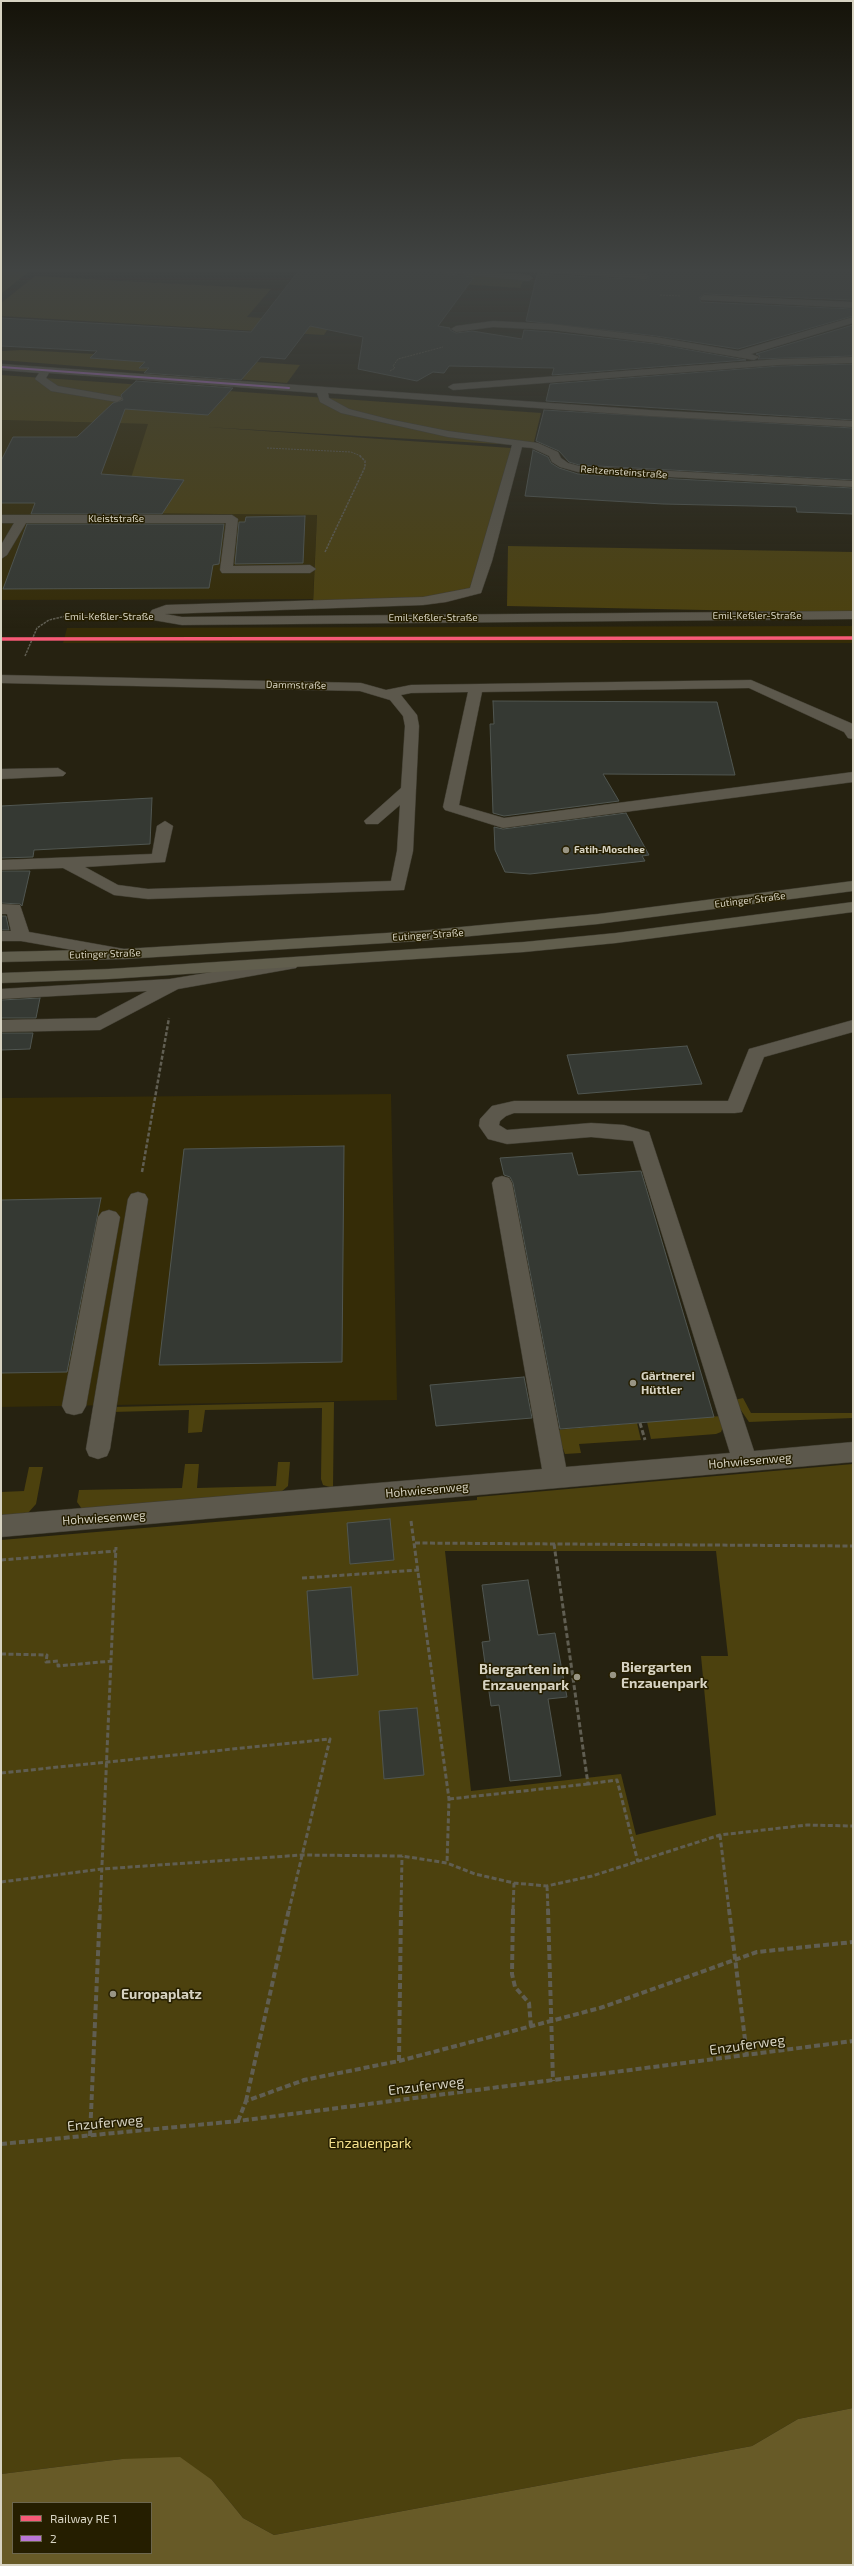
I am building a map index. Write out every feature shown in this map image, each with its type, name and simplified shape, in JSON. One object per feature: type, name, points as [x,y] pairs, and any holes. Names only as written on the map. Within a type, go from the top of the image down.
[{"type":"main road","name":"Eutinger Straße","points":[[1,957],[124,954],[504,929],[700,907],[853,886]]},
{"type":"main road","name":"Eutinger Straße","points":[[1,978],[109,974],[469,951],[616,938],[853,907]]},
{"type":"street","points":[[55,389],[117,399]]},
{"type":"street","points":[[312,389],[853,424]]},
{"type":"street","points":[[342,391],[410,389]]},
{"type":"street","name":"Reitzensteinstraße","points":[[322,390],[324,400],[345,411],[440,433],[544,447],[554,454],[556,460],[564,465],[578,469],[853,484]]},
{"type":"street","points":[[158,617],[157,613],[166,609],[423,601],[446,598],[476,590],[486,561],[518,443]]},
{"type":"street","name":"Kleiststraße","points":[[1,519],[232,519],[226,570],[310,569]]},
{"type":"street","points":[[1,555],[22,519]]},
{"type":"street","name":"Emil-Keßler-Straße","points":[[158,617],[182,620],[853,615]]},
{"type":"street","name":"Dammstraße","points":[[1,679],[361,687],[387,694],[402,703],[410,715],[412,726],[405,851],[398,886],[148,894],[114,890],[65,862]]},
{"type":"street","points":[[387,694],[411,689],[751,684],[852,731]]},
{"type":"street","points":[[476,688],[451,807],[503,823],[853,777]]},
{"type":"street","points":[[1,774],[58,773]]},
{"type":"street","points":[[372,821],[409,789]]},
{"type":"street","points":[[1,865],[159,859],[165,826]]},
{"type":"street","points":[[1,909],[14,909],[21,936]]},
{"type":"street","points":[[1,936],[21,936],[124,954]]},
{"type":"street","points":[[1,994],[173,984],[297,963]]},
{"type":"street","points":[[1,1026],[100,1024],[173,984]]},
{"type":"street","points":[[745,1462],[642,1137],[624,1132],[591,1130],[507,1137],[495,1134],[489,1126],[490,1119],[499,1111],[514,1107],[735,1107],[756,1054],[853,1026]]},
{"type":"street","points":[[502,1183],[556,1478]]},
{"type":"street","points":[[98,1449],[138,1199]]},
{"type":"street","points":[[74,1406],[109,1218]]},
{"type":"street","name":"Hohwiesenweg","points":[[1,1526],[406,1492],[432,1484],[556,1478],[853,1452]]},
{"type":"path","points":[[267,448],[351,452],[361,456],[365,461],[365,467],[320,564],[310,569]]},
{"type":"path","name":"Emil-Keßler-Straße","points":[[29,647],[41,624],[56,617],[158,617]]},
{"type":"path","points":[[138,1199],[170,1012]]},
{"type":"path","points":[[406,1492],[419,1570],[449,1799],[447,1864]]},
{"type":"path","points":[[90,2136],[118,1517]]},
{"type":"path","points":[[415,1543],[853,1546]]},
{"type":"path","points":[[554,1544],[588,1784]]},
{"type":"path","points":[[1,1560],[116,1551]]},
{"type":"path","points":[[302,1578],[419,1570]]},
{"type":"path","points":[[1,1654],[47,1656],[46,1662],[58,1661],[58,1666],[112,1661]]},
{"type":"path","points":[[1,1772],[330,1738],[246,2101],[238,2121]]},
{"type":"path","points":[[449,1799],[617,1780],[638,1862]]},
{"type":"path","points":[[1,1882],[102,1869],[302,1855],[402,1856],[447,1864],[475,1874],[514,1884],[547,1886],[638,1862],[720,1835],[807,1825],[853,1826]]},
{"type":"path","points":[[720,1835],[747,2056]]},
{"type":"path","points":[[399,2061],[402,1856]]},
{"type":"path","points":[[514,1884],[512,1974],[515,1987],[529,2002],[531,2027]]},
{"type":"path","points":[[547,1886],[553,2082]]},
{"type":"path","points":[[246,2101],[304,2080],[399,2061],[552,2022],[659,1989],[736,1958],[757,1952],[853,1942]]},
{"type":"path","name":"Enzuferweg","points":[[1,2144],[238,2121],[553,2082],[853,2041]]},
{"type":"shaded area","points":[[1,420],[149,424],[120,513],[317,515],[313,599],[1,600]]},
{"type":"shaded area","points":[[853,626],[853,643],[63,643],[67,628]]},
{"type":"shaded area","points":[[391,1094],[397,1400],[1,1407],[1,1098]]},
{"type":"shaded area","points":[[853,2408],[853,2565],[1,2565],[1,2474],[122,2459],[180,2457],[212,2480],[243,2518],[274,2535],[752,2446],[798,2419]]},
{"type":"green space","points":[[1,389],[196,389],[541,413],[533,446],[206,427],[511,448],[476,590],[446,598],[313,605],[317,515],[120,513],[148,424],[1,420]]},
{"type":"green space","points":[[508,546],[853,552],[853,613],[507,606]]},
{"type":"green space","points":[[743,1398],[751,1413],[853,1413],[853,1418],[749,1422],[734,1400]]},
{"type":"green space","points":[[334,1402],[333,1488],[323,1485],[321,1479],[322,1408],[205,1410],[202,1432],[188,1433],[189,1410],[111,1412],[112,1407]]},
{"type":"green space","points":[[721,1416],[723,1427],[721,1432],[716,1434],[651,1439],[647,1422]]},
{"type":"green space","points":[[637,1423],[641,1440],[579,1444],[581,1453],[565,1454],[556,1430]]},
{"type":"green space","points":[[278,1462],[290,1462],[288,1486],[281,1492],[82,1509],[77,1502],[79,1490],[182,1488],[185,1464],[199,1464],[197,1488],[276,1486]]},
{"type":"green space","name":"Enzauenpark","points":[[853,1464],[853,2408],[798,2419],[752,2446],[274,2535],[243,2518],[212,2480],[122,2459],[1,2474],[1,1540],[477,1500],[477,1497]],"holes":[[[445,1551],[716,1551],[728,1656],[701,1656],[716,1815],[636,1835],[621,1774],[471,1791]]]},
{"type":"green space","points":[[29,1467],[43,1467],[36,1504],[28,1513],[1,1516],[1,1492],[24,1491]]},
{"type":"building","points":[[128,389],[232,389],[208,415],[125,409],[101,474],[184,480],[162,514],[31,514],[35,503],[1,503],[1,461],[13,437],[77,437],[113,403],[123,400],[121,395]]},
{"type":"building","points":[[549,389],[853,389],[853,420],[546,401]]},
{"type":"building","points":[[544,410],[853,428],[853,480],[579,465],[569,462],[559,451],[536,441]]},
{"type":"building","points":[[533,450],[548,457],[551,463],[559,468],[578,474],[853,488],[853,514],[797,512],[796,507],[663,504],[525,496]]},
{"type":"building","points":[[305,516],[303,563],[235,564],[239,522],[245,522],[246,517]]},
{"type":"building","points":[[27,524],[224,524],[219,564],[213,565],[209,588],[3,589]]},
{"type":"building","points":[[493,701],[717,702],[735,775],[603,774],[619,801],[504,816],[493,813],[490,724],[494,724]]},
{"type":"building","points":[[152,798],[150,844],[34,850],[33,857],[1,858],[1,806]]},
{"type":"building","name":"Fatih-Moschee","points":[[626,813],[649,855],[642,856],[645,861],[530,874],[505,872],[495,850],[494,827],[503,829]]},
{"type":"building","points":[[1,871],[30,871],[22,906],[20,904],[1,903]]},
{"type":"building","points":[[1,916],[6,916],[9,930],[1,930]]},
{"type":"building","points":[[40,998],[36,1018],[1,1018],[1,1000]]},
{"type":"building","points":[[1,1033],[33,1033],[30,1049],[1,1050]]},
{"type":"building","points":[[687,1046],[702,1084],[578,1094],[567,1055]]},
{"type":"building","points":[[344,1146],[342,1362],[159,1365],[184,1149]]},
{"type":"building","points":[[572,1153],[578,1175],[641,1171],[714,1417],[560,1429],[513,1183],[510,1177],[504,1175],[500,1158]]},
{"type":"building","points":[[101,1198],[67,1372],[1,1373],[1,1200]]},
{"type":"building","points":[[524,1377],[532,1418],[436,1426],[430,1385]]},
{"type":"building","points":[[390,1519],[394,1560],[350,1564],[347,1523]]},
{"type":"building","points":[[528,1580],[538,1635],[555,1633],[567,1697],[548,1699],[561,1776],[510,1781],[499,1705],[491,1706],[482,1642],[490,1641],[482,1585]]},
{"type":"building","points":[[351,1587],[358,1675],[313,1679],[307,1591]]},
{"type":"building","points":[[417,1708],[424,1775],[384,1779],[379,1711]]},
{"type":"transit line","points":[[1,639],[853,638]]},
{"type":"place","name":"Fatih-Moschee","points":[[566,850]]},
{"type":"place","name":"Gärtnerei Hüttler","points":[[633,1383]]},
{"type":"place","name":"Biergarten Enzauenpark","points":[[613,1675]]},
{"type":"place","name":"Biergarten im Enzauenpark","points":[[577,1677]]},
{"type":"place","name":"Europaplatz","points":[[113,1994]]}]
